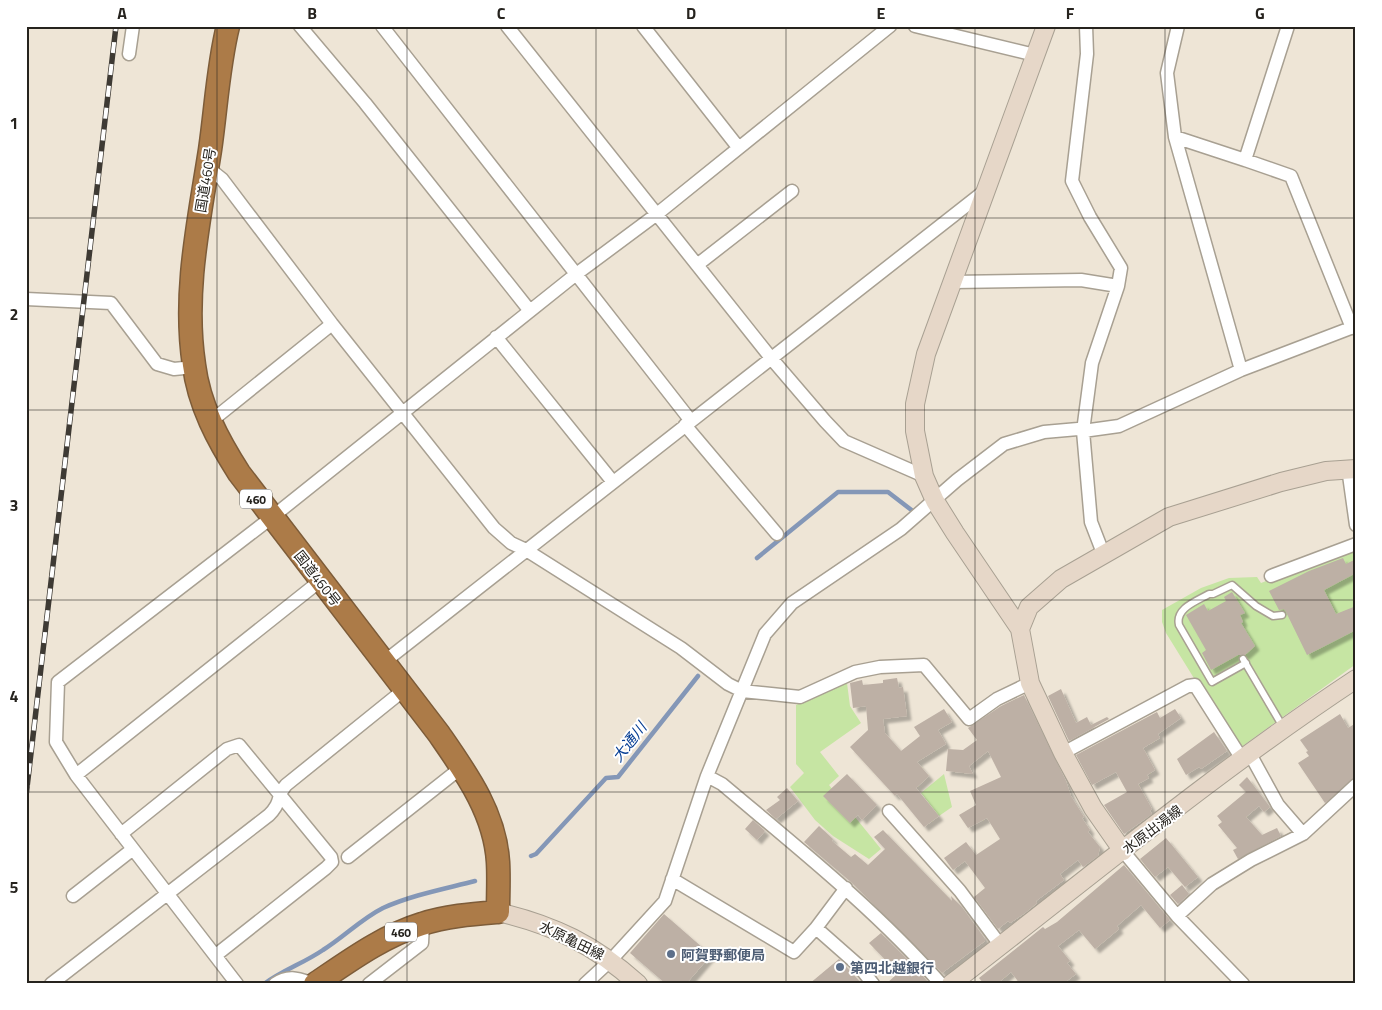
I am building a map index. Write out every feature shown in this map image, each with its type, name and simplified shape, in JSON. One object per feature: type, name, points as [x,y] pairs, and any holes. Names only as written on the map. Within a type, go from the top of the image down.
[{"type":"highway","name":"国道460号","points":[[228,26],[192,263],[190,328],[194,366],[210,422],[238,474],[440,734],[462,767],[486,810],[493,834],[498,861],[498,912]]},
{"type":"highway","name":"460","points":[[314,984],[375,945],[423,923],[458,916],[498,912]]},
{"type":"street","points":[[130,54],[133,26]]},
{"type":"street","points":[[382,26],[688,423],[777,534]]},
{"type":"street","points":[[643,26],[738,147]]},
{"type":"street","points":[[237,984],[76,775],[56,742],[58,682],[271,518],[575,275],[657,214],[890,26]]},
{"type":"street","points":[[915,26],[1036,55]]},
{"type":"street","points":[[1046,26],[926,354],[915,404],[915,431],[924,476],[936,500],[1020,629],[1030,683],[1063,753],[1093,808],[1123,851],[1177,916],[1243,984]]},
{"type":"street","points":[[1086,26],[1086,54],[1072,181],[1090,217],[1121,268],[1118,286],[1092,363],[1083,431],[1091,522],[1103,553]]},
{"type":"street","points":[[1178,26],[1167,73],[1174,137],[1241,370]]},
{"type":"street","points":[[1245,160],[1288,26]]},
{"type":"street","points":[[510,27],[771,358],[844,440],[924,476]]},
{"type":"street","points":[[304,28],[530,311]]},
{"type":"street","points":[[585,984],[611,960],[665,901],[707,776],[765,634],[792,603],[901,529],[957,480],[1004,444],[1044,432],[1078,429],[1083,431],[1119,426],[1241,370],[1354,327],[1291,176],[1174,137]]},
{"type":"street","points":[[207,167],[222,179],[332,324],[494,528],[511,544],[526,550],[681,648],[728,684],[742,691],[800,698],[855,672],[880,667],[924,665],[969,718],[997,699],[1030,683]]},
{"type":"street","points":[[384,662],[986,190]]},
{"type":"street","points":[[697,265],[792,191]]},
{"type":"street","points":[[953,282],[1081,280],[1118,286]]},
{"type":"street","points":[[26,300],[111,303],[157,364],[174,370],[194,366]]},
{"type":"street","points":[[210,422],[332,324]]},
{"type":"street","points":[[496,337],[613,482]]},
{"type":"street","points":[[1020,629],[1029,607],[1061,579],[1103,553],[1169,517],[1281,482],[1352,468],[1356,525]]},
{"type":"street","points":[[1271,576],[1356,544]]},
{"type":"street","points":[[76,775],[320,581]]},
{"type":"street","name":"水原出湯線","points":[[951,984],[1284,728],[1356,679]]},
{"type":"street","points":[[1063,753],[1188,686],[1195,685],[1278,805],[1303,834]]},
{"type":"street","points":[[51,984],[269,815],[278,806],[280,794],[286,785],[405,689]]},
{"type":"street","points":[[121,834],[234,745],[239,745],[330,857],[332,862],[326,868],[216,955]]},
{"type":"street","points":[[348,857],[462,767]]},
{"type":"street","points":[[707,776],[722,784],[846,888],[915,954],[941,984]]},
{"type":"street","points":[[1177,916],[1212,884],[1251,860],[1303,834],[1356,785]]},
{"type":"street","points":[[889,811],[960,891],[1001,946]]},
{"type":"street","points":[[73,896],[133,849]]},
{"type":"street","points":[[672,879],[794,952],[816,928],[846,888]]},
{"type":"street","name":"水原亀田線","points":[[498,912],[551,927],[611,960],[638,984]]},
{"type":"street","points":[[369,984],[422,943],[423,923]]},
{"type":"street","points":[[816,928],[858,965],[873,984]]},
{"type":"street","points":[[275,984],[282,978],[294,977],[314,984]]},
{"type":"lane","points":[[1282,615],[1273,616],[1256,606],[1232,585],[1209,594],[1181,610],[1178,618],[1179,625],[1212,682],[1245,661],[1284,728]]},
{"type":"green space","points":[[1356,547],[1356,664],[1240,748],[1231,738],[1166,633],[1162,622],[1162,610],[1201,588],[1229,578],[1257,577],[1261,583]]},
{"type":"green space","points":[[847,683],[850,706],[861,723],[820,752],[839,776],[829,785],[881,849],[869,859],[833,836],[815,820],[790,787],[804,773],[796,764],[796,705]]},
{"type":"green space","points":[[944,774],[952,807],[939,816],[921,793]]},
{"type":"building","points":[[1343,558],[1346,564],[1356,559],[1356,573],[1324,590],[1336,614],[1356,606],[1356,630],[1307,655],[1286,612],[1284,609],[1279,610],[1269,591],[1309,571]]},
{"type":"building","points":[[1232,592],[1245,613],[1240,615],[1243,622],[1241,623],[1255,646],[1245,655],[1238,655],[1211,670],[1202,653],[1206,650],[1186,615],[1204,604],[1208,611],[1226,601],[1224,597]]},
{"type":"building","points":[[897,678],[899,688],[903,687],[907,716],[883,719],[885,733],[901,751],[920,736],[914,727],[944,709],[952,722],[938,730],[946,744],[917,762],[929,776],[916,788],[939,816],[924,827],[897,794],[895,796],[850,747],[868,730],[866,706],[853,708],[850,683],[862,680],[863,685],[883,683],[883,680]]},
{"type":"building","points":[[1061,689],[1076,723],[1087,717],[1091,725],[1107,717],[1109,719],[1069,741],[1048,696]]},
{"type":"building","points":[[1024,695],[1066,781],[1071,796],[1084,817],[1082,818],[1090,830],[1088,832],[1100,847],[1098,856],[1083,867],[1078,860],[1060,874],[1064,880],[1036,901],[1037,903],[1025,913],[1010,923],[1008,921],[998,929],[974,897],[985,888],[965,861],[953,870],[944,858],[966,842],[976,855],[1000,839],[987,818],[968,828],[959,815],[976,805],[970,791],[1001,777],[988,751],[969,766],[973,774],[946,771],[948,749],[963,750],[977,740],[968,728],[1001,706]]},
{"type":"building","points":[[1175,709],[1181,718],[1158,734],[1160,738],[1143,748],[1155,770],[1147,775],[1149,778],[1138,784],[1152,809],[1150,811],[1152,814],[1124,834],[1104,805],[1127,792],[1116,772],[1092,785],[1076,755],[1157,712],[1160,718]]},
{"type":"building","points":[[1340,714],[1348,728],[1356,723],[1356,777],[1325,803],[1298,763],[1309,756],[1306,752],[1308,751],[1300,740]]},
{"type":"building","points":[[1214,732],[1227,751],[1201,769],[1199,767],[1186,775],[1177,759]]},
{"type":"building","points":[[847,774],[877,805],[862,820],[858,815],[850,823],[823,796]]},
{"type":"building","points":[[1247,777],[1270,807],[1264,812],[1259,806],[1246,817],[1262,835],[1277,828],[1281,836],[1238,859],[1233,850],[1237,848],[1218,825],[1222,822],[1217,816],[1246,792],[1239,785]]},
{"type":"building","points":[[787,788],[798,801],[776,819],[766,810],[780,800],[777,797]]},
{"type":"building","points":[[753,820],[765,831],[757,840],[745,829]]},
{"type":"building","points":[[819,826],[833,839],[832,841],[851,857],[855,854],[868,865],[885,849],[874,837],[883,830],[952,901],[951,896],[962,907],[985,941],[942,973],[851,882],[804,842]]},
{"type":"building","points":[[1166,838],[1198,877],[1185,887],[1168,867],[1155,877],[1140,859]]},
{"type":"building","points":[[1124,865],[1170,920],[1160,928],[1141,905],[1117,926],[1119,929],[1095,949],[1079,930],[1058,946],[1070,961],[1067,963],[1076,974],[1063,984],[1020,984],[1011,972],[997,984],[984,984],[979,978],[1043,927],[1045,929],[1057,922]]},
{"type":"building","points":[[1182,885],[1189,894],[1178,904],[1170,895]]},
{"type":"building","points":[[664,914],[711,955],[686,984],[666,984],[630,953]]},
{"type":"building","points":[[881,933],[929,983],[886,984],[898,973],[869,943]]},
{"type":"building","name":"第四北越銀行","points":[[839,959],[862,984],[809,984]]},
{"type":"waterway","name":"大通川","points":[[757,558],[838,492],[888,492],[914,512]]},
{"type":"waterway","name":"大通川","points":[[531,856],[536,854],[606,778],[618,777],[698,676]]},
{"type":"waterway","name":"大通川","points":[[264,984],[316,955],[367,917],[383,908],[417,896],[475,881]]},
{"type":"railway","points":[[26,796],[116,26]]},
{"type":"place","name":"阿賀野郵便局","points":[[671,954]]},
{"type":"place","name":"第四北越銀行","points":[[840,967]]}]
